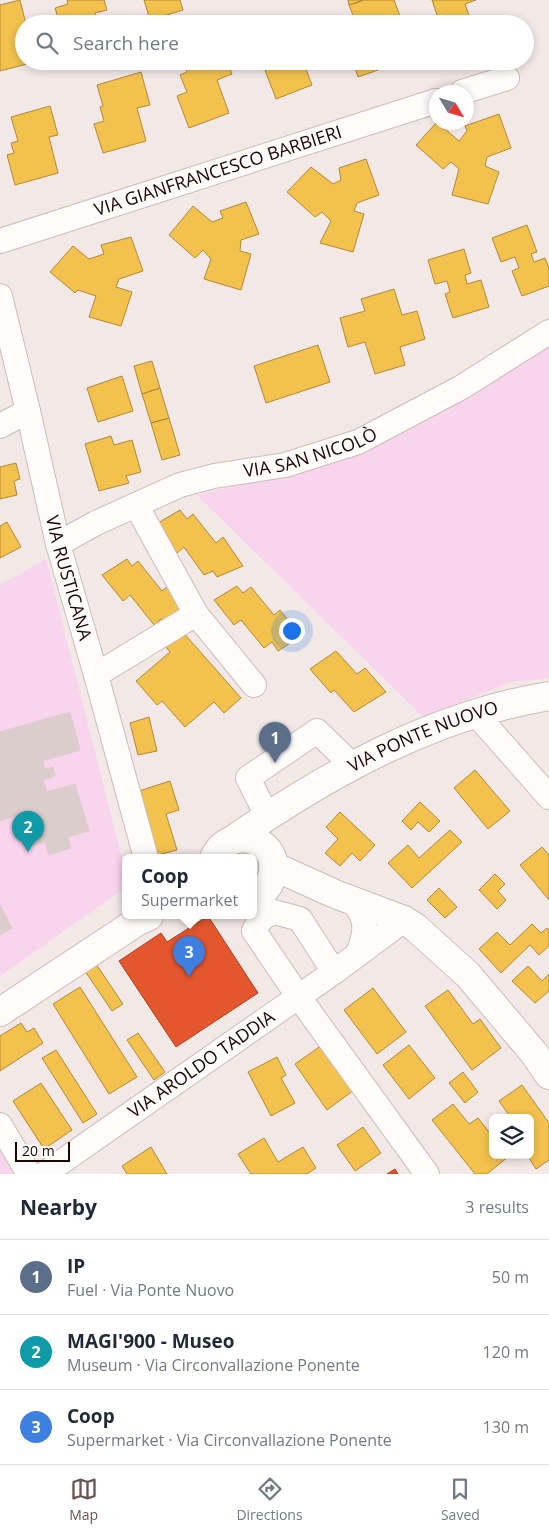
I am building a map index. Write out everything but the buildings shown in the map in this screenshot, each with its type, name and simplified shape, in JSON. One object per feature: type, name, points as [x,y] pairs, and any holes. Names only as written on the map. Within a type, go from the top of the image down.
[{"type":"main road","name":"VIA PONTE NUOVO","points":[[217,854],[221,847],[267,816],[352,765],[407,739],[476,714],[526,700],[549,696]]},
{"type":"main road","name":"VIA PONTE NUOVO","points":[[258,895],[269,885],[273,876],[270,858],[270,839],[282,820],[305,792]]},
{"type":"main road","points":[[234,839],[252,839],[261,843],[270,858],[343,897],[404,920],[430,940],[468,975],[533,1052],[549,1075]]},
{"type":"main road","points":[[258,895],[343,897]]},
{"type":"main road","points":[[0,996],[122,917]]},
{"type":"main road","points":[[0,1012],[144,919]]},
{"type":"street","points":[[474,88],[507,78]]},
{"type":"street","name":"VIA GIANFRANCESCO BARBIERI","points":[[0,241],[429,103]]},
{"type":"street","name":"VIA RUSTICANA","points":[[0,296],[58,544],[145,854]]},
{"type":"street","name":"VIA SAN NICOLÒ","points":[[58,544],[96,523],[180,485],[214,476],[284,465],[358,442],[462,387],[549,332]]},
{"type":"street","points":[[0,426],[28,411]]},
{"type":"street","points":[[136,505],[196,614],[254,685]]},
{"type":"street","points":[[96,676],[196,614]]},
{"type":"street","points":[[476,714],[549,797]]},
{"type":"street","points":[[267,816],[248,778],[317,731],[352,765]]},
{"type":"street","points":[[343,897],[361,912],[365,928],[364,938],[358,953]]},
{"type":"street","points":[[334,972],[300,919],[274,912],[261,919],[254,931],[298,996],[427,1174]]},
{"type":"street","name":"VIA AROLDO TADDIA","points":[[44,1174],[334,972],[404,920]]},
{"type":"street","points":[[0,1125],[30,1174]]},
{"type":"shaded area","points":[[549,343],[549,678],[511,682],[423,717],[197,495],[347,458],[474,395]]},
{"type":"shaded area","points":[[46,559],[122,858],[122,890],[0,976],[0,585]]},
{"type":"shaded area","points":[[0,1146],[19,1174],[0,1174]]},
{"type":"place","name":"IP","points":[[275,763]]},
{"type":"place","name":"MAGI'900 - Museo","points":[[28,852]]},
{"type":"place","name":"Coop","points":[[189,977]]}]
